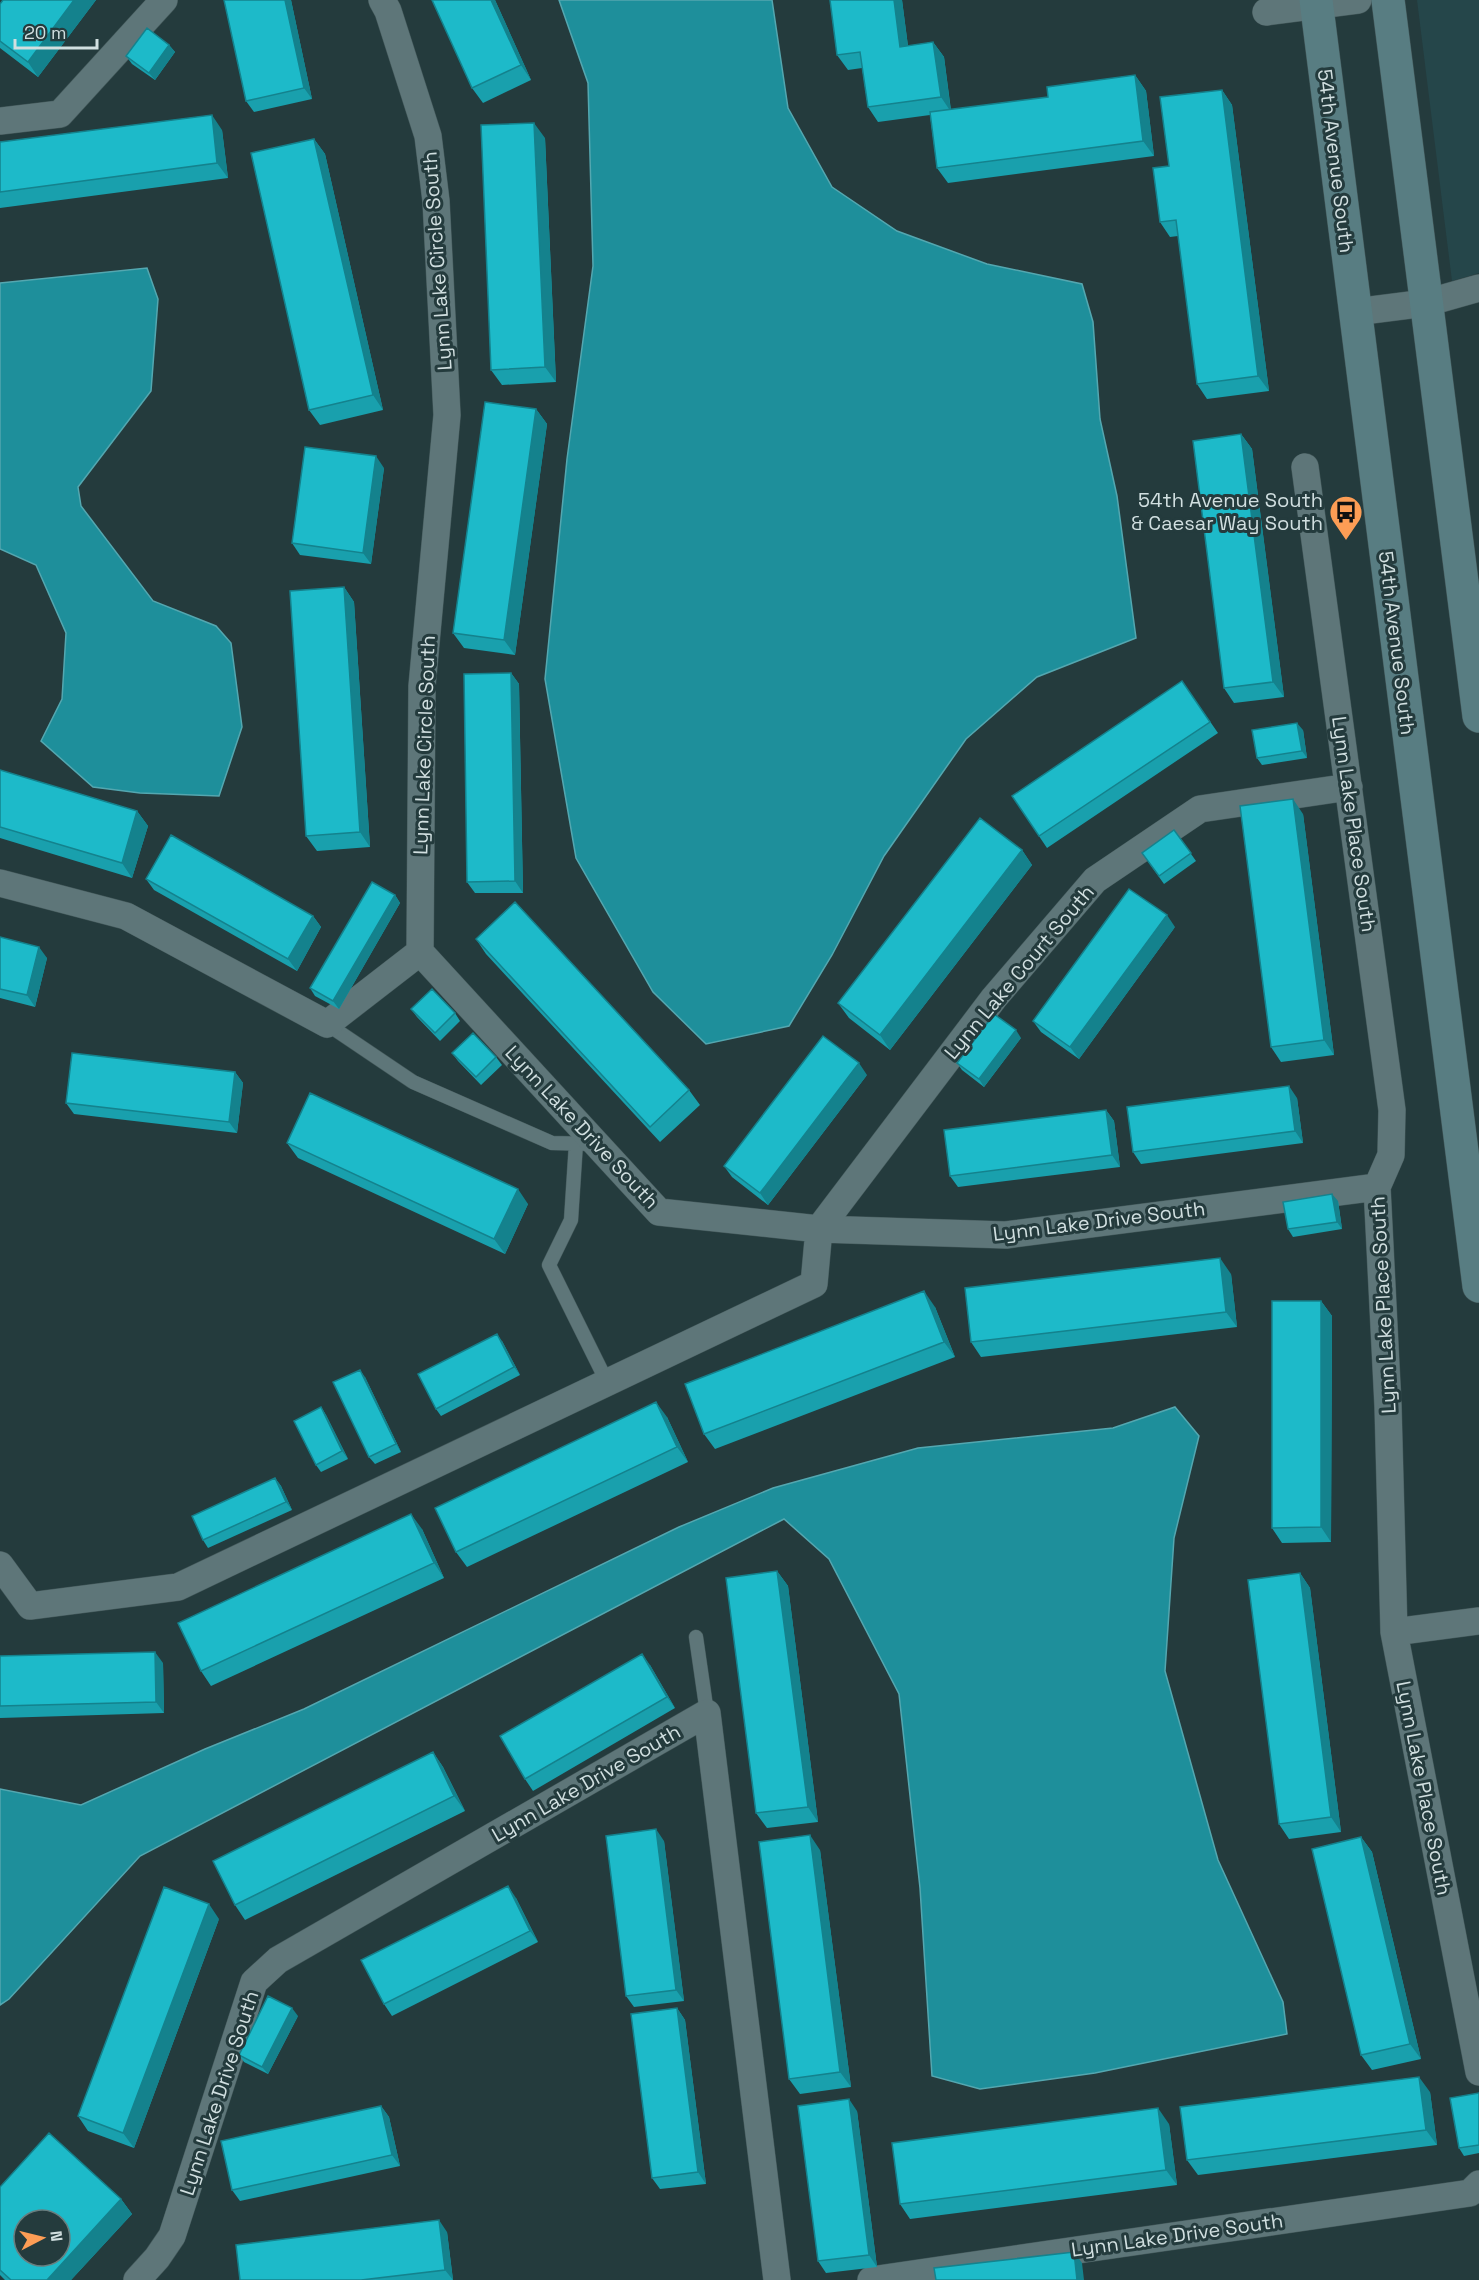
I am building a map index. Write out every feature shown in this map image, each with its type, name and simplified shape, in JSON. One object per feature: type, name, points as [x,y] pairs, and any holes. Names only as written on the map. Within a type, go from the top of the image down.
[{"type":"main road","points":[[1388,0],[1479,716]]},
{"type":"main road","name":"54th Avenue South","points":[[1317,3],[1479,1286]]},
{"type":"street","points":[[0,121],[60,114],[164,0]]},
{"type":"street","name":"Lynn Lake Circle South","points":[[382,0],[388,11],[428,136],[436,201],[447,415],[422,686],[420,952]]},
{"type":"street","points":[[1266,12],[1317,3],[1358,0]]},
{"type":"street","points":[[1355,312],[1426,303],[1479,288]]},
{"type":"street","name":"Lynn Lake Place South","points":[[1305,466],[1392,1110],[1391,1155],[1377,1186],[1388,1406],[1394,1632],[1479,2072]]},
{"type":"street","name":"Lynn Lake Court South","points":[[819,1229],[994,998],[1095,880],[1200,809],[1349,787]]},
{"type":"street","points":[[0,883],[126,916],[327,1024],[420,952]]},
{"type":"street","name":"Lynn Lake Drive South","points":[[420,952],[586,1144],[659,1212],[819,1229],[1005,1235],[1377,1186]]},
{"type":"street","points":[[0,1565],[30,1606],[178,1587],[814,1284],[819,1229]]},
{"type":"street","points":[[1394,1632],[1479,1621]]},
{"type":"street","name":"Lynn Lake Drive South","points":[[137,2280],[157,2258],[172,2236],[254,1982],[278,1960],[707,1713],[777,2280]]},
{"type":"street","name":"Lynn Lake Drive South","points":[[871,2280],[1470,2193],[1479,2184]]},
{"type":"lane","points":[[327,1024],[413,1082],[552,1143],[586,1144],[571,1220],[549,1265],[607,1382]]},
{"type":"lane","points":[[696,1637],[707,1713]]},
{"type":"shaded area","points":[[1417,0],[1479,0],[1479,273],[1452,281]]},
{"type":"water","points":[[559,0],[772,0],[788,108],[832,187],[897,231],[987,264],[1082,284],[1093,322],[1100,419],[1117,496],[1136,638],[1037,677],[966,739],[884,856],[832,955],[789,1026],[706,1044],[653,992],[576,858],[545,679],[567,459],[593,266],[588,83]]},
{"type":"water","points":[[147,268],[158,299],[151,391],[78,487],[81,506],[153,601],[216,626],[231,643],[242,727],[219,796],[140,793],[93,787],[41,741],[62,699],[66,633],[36,565],[0,549],[0,283]]},
{"type":"water","points":[[1175,1407],[1199,1436],[1174,1538],[1165,1671],[1218,1860],[1283,2002],[1287,2034],[1095,2073],[980,2089],[932,2076],[920,1888],[899,1694],[829,1559],[784,1519],[140,1856],[9,1999],[0,2005],[0,1789],[81,1805],[205,1749],[304,1709],[679,1527],[773,1488],[918,1448],[1113,1428]]},
{"type":"building","points":[[3,0],[74,0],[28,62],[0,41],[0,4]]},
{"type":"building","points":[[224,0],[285,0],[304,88],[246,101]]},
{"type":"building","points":[[432,0],[491,0],[521,65],[472,88]]},
{"type":"building","points":[[830,0],[894,0],[900,47],[933,42],[941,97],[868,107],[860,52],[837,55]]},
{"type":"building","points":[[147,28],[169,45],[149,73],[126,56]]},
{"type":"building","points":[[1135,75],[1143,141],[937,168],[930,112],[1048,97],[1047,87]]},
{"type":"building","points":[[1222,90],[1258,376],[1197,384],[1176,220],[1160,222],[1153,168],[1169,166],[1160,97]]},
{"type":"building","points":[[212,115],[217,163],[0,192],[0,142]]},
{"type":"building","points":[[534,123],[545,367],[491,370],[481,125]]},
{"type":"building","points":[[314,139],[373,395],[309,410],[251,153]]},
{"type":"building","points":[[485,402],[536,409],[504,640],[453,633]]},
{"type":"building","points":[[1241,434],[1273,682],[1224,688],[1193,441]]},
{"type":"building","points":[[305,447],[376,456],[363,553],[292,543]]},
{"type":"building","points":[[344,587],[360,832],[306,836],[290,591]]},
{"type":"building","points":[[511,673],[515,881],[467,882],[464,674]]},
{"type":"building","points":[[1182,681],[1210,722],[1039,836],[1012,796]]},
{"type":"building","points":[[1297,723],[1302,751],[1257,758],[1252,730]]},
{"type":"building","points":[[0,770],[137,811],[122,863],[0,827]]},
{"type":"building","points":[[1293,799],[1324,1040],[1271,1047],[1240,806]]},
{"type":"building","points":[[980,818],[1022,850],[880,1035],[838,1003]]},
{"type":"building","points":[[1174,830],[1191,853],[1159,876],[1142,853]]},
{"type":"building","points":[[171,835],[313,916],[288,959],[146,879]]},
{"type":"building","points":[[372,882],[395,895],[333,1001],[310,988]]},
{"type":"building","points":[[1129,889],[1167,915],[1070,1047],[1033,1021]]},
{"type":"building","points":[[515,902],[689,1090],[650,1127],[476,939]]},
{"type":"building","points":[[0,937],[39,947],[27,995],[0,989]]},
{"type":"building","points":[[432,989],[455,1013],[435,1033],[411,1009]]},
{"type":"building","points":[[994,1014],[1016,1030],[979,1079],[957,1063]]},
{"type":"building","points":[[473,1033],[496,1057],[476,1077],[452,1053]]},
{"type":"building","points":[[823,1036],[859,1063],[760,1193],[724,1166]]},
{"type":"building","points":[[72,1053],[235,1072],[229,1122],[66,1103]]},
{"type":"building","points":[[1289,1086],[1295,1131],[1133,1152],[1127,1107]]},
{"type":"building","points":[[310,1093],[518,1189],[494,1239],[287,1143]]},
{"type":"building","points":[[1106,1110],[1112,1155],[950,1176],[944,1130]]},
{"type":"building","points":[[1332,1194],[1337,1222],[1288,1229],[1283,1202]]},
{"type":"building","points":[[1220,1258],[1226,1312],[971,1342],[965,1288]]},
{"type":"building","points":[[924,1291],[944,1342],[704,1434],[685,1384]]},
{"type":"building","points":[[1272,1301],[1321,1301],[1321,1527],[1272,1528]]},
{"type":"building","points":[[497,1334],[514,1367],[436,1409],[418,1374]]},
{"type":"building","points":[[360,1370],[396,1444],[369,1457],[333,1382]]},
{"type":"building","points":[[656,1402],[677,1447],[456,1552],[435,1508]]},
{"type":"building","points":[[321,1407],[342,1451],[316,1465],[294,1421]]},
{"type":"building","points":[[275,1478],[286,1502],[203,1540],[192,1516]]},
{"type":"building","points":[[411,1514],[434,1563],[201,1671],[178,1623]]},
{"type":"building","points":[[777,1571],[808,1807],[756,1813],[726,1578]]},
{"type":"building","points":[[1300,1573],[1331,1817],[1279,1824],[1248,1580]]},
{"type":"building","points":[[155,1652],[156,1702],[0,1706],[0,1656]]},
{"type":"building","points":[[642,1654],[667,1697],[525,1779],[500,1736]]},
{"type":"building","points":[[433,1752],[454,1796],[235,1905],[213,1861]]},
{"type":"building","points":[[656,1829],[676,1990],[626,1996],[606,1836]]},
{"type":"building","points":[[810,1835],[840,2072],[789,2079],[759,1842]]},
{"type":"building","points":[[1361,1837],[1410,2044],[1361,2055],[1312,1849]]},
{"type":"building","points":[[508,1886],[530,1931],[384,2004],[361,1960]]},
{"type":"building","points":[[164,1887],[209,1904],[123,2133],[78,2116]]},
{"type":"building","points":[[268,1996],[292,2008],[262,2067],[239,2055]]},
{"type":"building","points":[[677,2008],[698,2172],[652,2178],[631,2014]]},
{"type":"building","points":[[1419,2077],[1426,2130],[1187,2160],[1180,2107]]},
{"type":"building","points":[[1479,2093],[1479,2145],[1459,2148],[1450,2098]]},
{"type":"building","points":[[849,2099],[869,2255],[818,2261],[798,2106]]},
{"type":"building","points":[[381,2106],[392,2155],[232,2190],[221,2141]]},
{"type":"building","points":[[1158,2108],[1166,2170],[900,2204],[892,2143]]},
{"type":"building","points":[[49,2133],[121,2199],[72,2253],[72,2208],[12,2208],[12,2268],[58,2268],[47,2280],[11,2280],[0,2270],[0,2187]]},
{"type":"building","points":[[439,2220],[445,2270],[361,2280],[240,2280],[236,2245]]},
{"type":"building","points":[[1074,2252],[1077,2280],[936,2280],[934,2268]]},
{"type":"place","name":"54th Avenue South & Caesar Way South","points":[[1346,541]]}]
